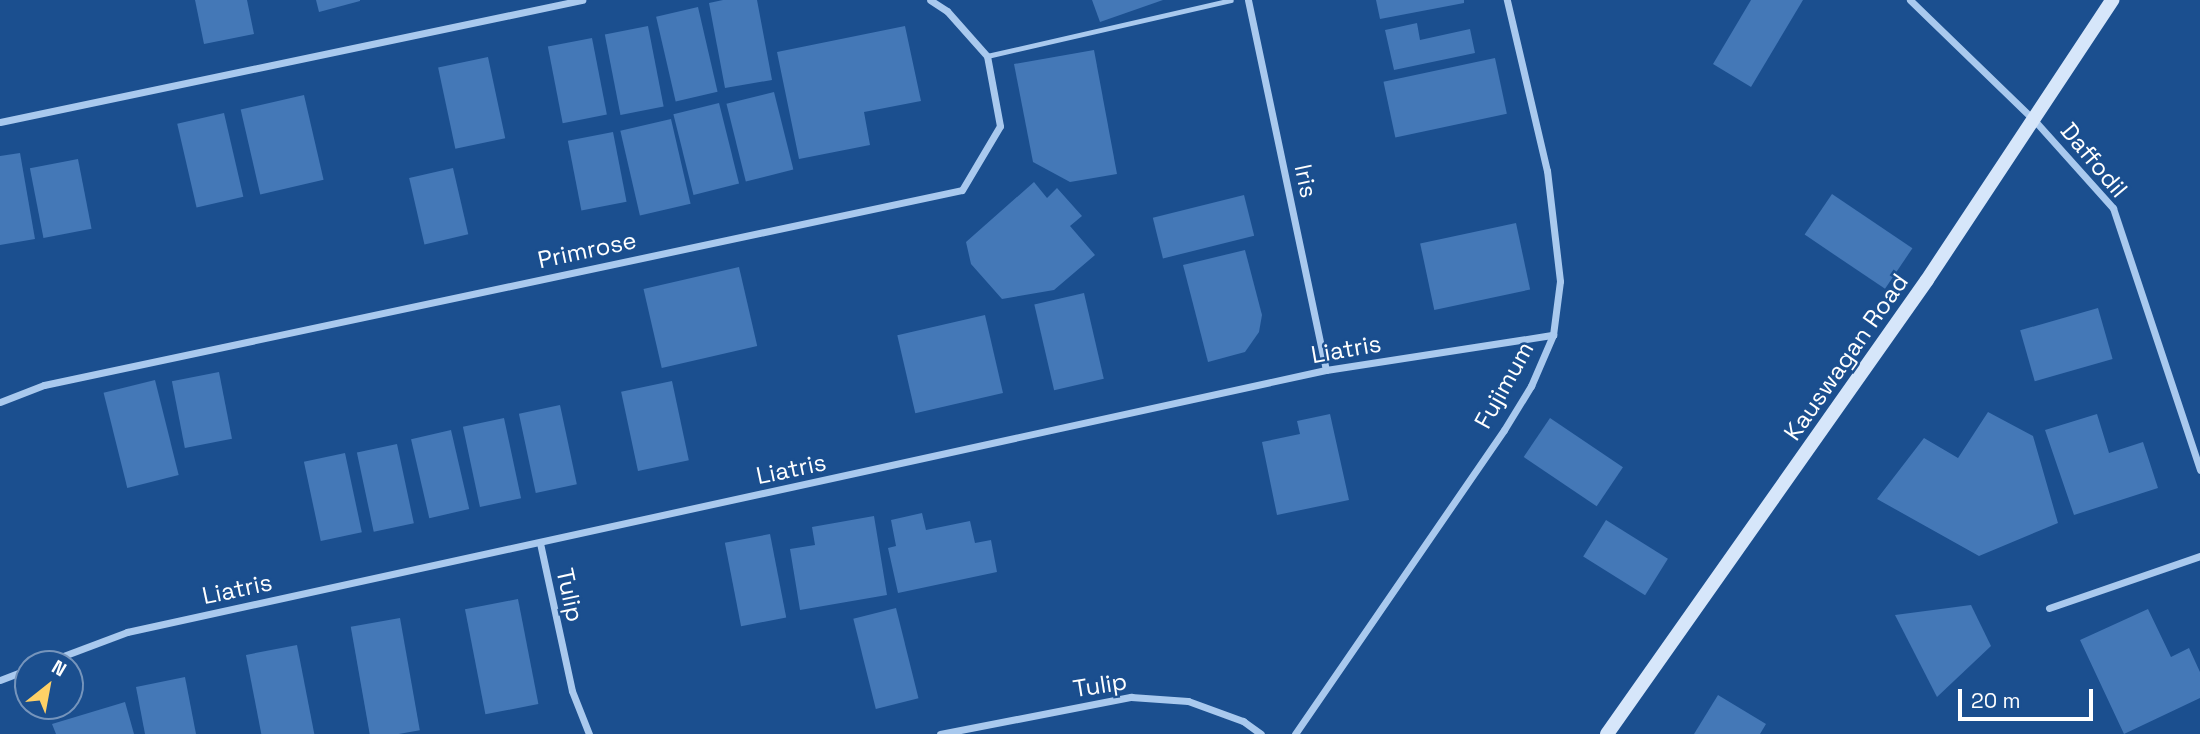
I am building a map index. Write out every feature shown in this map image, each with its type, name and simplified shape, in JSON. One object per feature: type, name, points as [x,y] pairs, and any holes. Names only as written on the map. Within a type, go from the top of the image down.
[{"type":"street","points":[[0,122],[582,0]]},
{"type":"street","points":[[930,0],[947,11],[987,56]]},
{"type":"street","name":"Iris","points":[[1248,0],[1326,370]]},
{"type":"street","name":"Fujimum","points":[[1295,734],[1504,430],[1531,386],[1553,335],[1560,281],[1547,171],[1507,0]]},
{"type":"street","name":"Daffodil","points":[[1910,0],[2035,121],[2113,208],[2200,470]]},
{"type":"street","name":"Kauswagan Road","points":[[1607,734],[2035,121],[2112,0]]},
{"type":"street","name":"Primrose","points":[[0,402],[44,385],[962,190],[1000,126],[987,56]]},
{"type":"street","name":"Liatris","points":[[80,650],[127,632],[1326,370],[1553,335]]},
{"type":"street","name":"Tulip","points":[[540,543],[572,691],[589,734]]},
{"type":"street","points":[[2049,608],[2200,556]]},
{"type":"street","name":"Tulip","points":[[940,734],[1130,697],[1188,701],[1243,721],[1261,734]]},
{"type":"lane","points":[[987,56],[1231,0]]},
{"type":"building","points":[[195,0],[247,0],[254,34],[204,44]]},
{"type":"building","points":[[316,0],[360,0],[360,1],[319,12]]},
{"type":"building","points":[[723,0],[757,0],[772,80],[725,88],[709,3]]},
{"type":"building","points":[[1092,0],[1163,0],[1100,22]]},
{"type":"building","points":[[1376,0],[1464,0],[1464,3],[1380,19]]},
{"type":"building","points":[[1751,0],[1803,0],[1751,87],[1713,64]]},
{"type":"building","points":[[698,7],[718,92],[676,101],[656,17]]},
{"type":"building","points":[[1417,23],[1420,40],[1470,29],[1475,53],[1394,70],[1385,30]]},
{"type":"building","points":[[648,26],[664,106],[620,115],[605,34]]},
{"type":"building","points":[[905,26],[921,101],[864,112],[870,145],[799,159],[777,52]]},
{"type":"building","points":[[592,38],[607,115],[563,123],[548,47]]},
{"type":"building","points":[[1094,50],[1117,174],[1070,182],[1033,162],[1014,64]]},
{"type":"building","points":[[488,57],[505,138],[455,149],[438,68]]},
{"type":"building","points":[[1495,58],[1507,114],[1395,137],[1383,82]]},
{"type":"building","points":[[774,92],[793,170],[746,181],[726,104]]},
{"type":"building","points":[[304,95],[324,180],[260,194],[241,110]]},
{"type":"building","points":[[719,103],[739,184],[693,195],[673,114]]},
{"type":"building","points":[[224,113],[243,197],[197,208],[177,124]]},
{"type":"building","points":[[671,119],[691,204],[640,215],[620,131]]},
{"type":"building","points":[[613,132],[627,202],[581,210],[568,141]]},
{"type":"building","points":[[20,153],[35,239],[0,245],[0,156]]},
{"type":"building","points":[[78,159],[92,229],[43,238],[30,168]]},
{"type":"building","points":[[453,168],[468,234],[424,244],[409,178]]},
{"type":"building","points":[[1034,182],[1047,198],[1057,188],[1082,216],[1070,226],[1095,255],[1054,290],[1002,299],[971,264],[966,242]]},
{"type":"building","points":[[1832,194],[1912,248],[1885,289],[1805,235]]},
{"type":"building","points":[[1244,195],[1254,236],[1163,258],[1153,218]]},
{"type":"building","points":[[1516,223],[1530,290],[1434,310],[1420,243]]},
{"type":"building","points":[[1245,250],[1262,315],[1259,332],[1245,352],[1208,362],[1183,265]]},
{"type":"building","points":[[739,267],[757,346],[662,368],[644,289]]},
{"type":"building","points":[[1084,293],[1104,379],[1054,390],[1034,304]]},
{"type":"building","points":[[2098,308],[2113,359],[2035,381],[2020,330]]},
{"type":"building","points":[[985,315],[1003,393],[915,413],[897,335]]},
{"type":"building","points":[[219,372],[232,439],[185,448],[172,381]]},
{"type":"building","points":[[155,380],[179,475],[127,488],[104,393]]},
{"type":"building","points":[[672,381],[689,460],[638,471],[621,392]]},
{"type":"building","points":[[560,405],[577,484],[536,493],[519,414]]},
{"type":"building","points":[[1988,412],[2033,436],[2058,523],[1979,556],[1877,499],[1924,438],[1958,458]]},
{"type":"building","points":[[1330,414],[1349,500],[1277,515],[1262,442],[1300,434],[1297,421]]},
{"type":"building","points":[[2097,414],[2109,453],[2143,442],[2158,488],[2074,515],[2045,430]]},
{"type":"building","points":[[504,418],[521,498],[480,507],[463,427]]},
{"type":"building","points":[[1550,418],[1623,467],[1597,506],[1524,457]]},
{"type":"building","points":[[451,430],[469,509],[429,518],[411,439]]},
{"type":"building","points":[[397,444],[414,523],[374,532],[357,453]]},
{"type":"building","points":[[345,453],[362,532],[321,541],[304,462]]},
{"type":"building","points":[[922,513],[926,530],[970,521],[975,543],[991,540],[997,572],[898,593],[888,548],[896,546],[891,520]]},
{"type":"building","points":[[874,516],[887,595],[800,610],[790,549],[815,545],[812,527]]},
{"type":"building","points":[[1606,520],[1668,559],[1645,595],[1583,556]]},
{"type":"building","points":[[770,534],[786,617],[741,626],[725,543]]},
{"type":"building","points":[[518,599],[538,704],[485,714],[465,609]]},
{"type":"building","points":[[1971,605],[1991,646],[1937,697],[1895,615]]},
{"type":"building","points":[[896,608],[918,698],[876,709],[853,619]]},
{"type":"building","points":[[2148,609],[2171,657],[2189,648],[2200,672],[2200,698],[2124,734],[2080,640]]},
{"type":"building","points":[[400,618],[420,730],[399,734],[370,734],[351,627]]},
{"type":"building","points":[[297,645],[314,734],[261,734],[246,655]]},
{"type":"building","points":[[185,677],[196,734],[145,734],[136,687]]},
{"type":"building","points":[[1718,695],[1766,724],[1760,734],[1694,734]]},
{"type":"building","points":[[125,702],[134,734],[56,734],[52,724],[65,720],[84,720],[84,714]]}]
